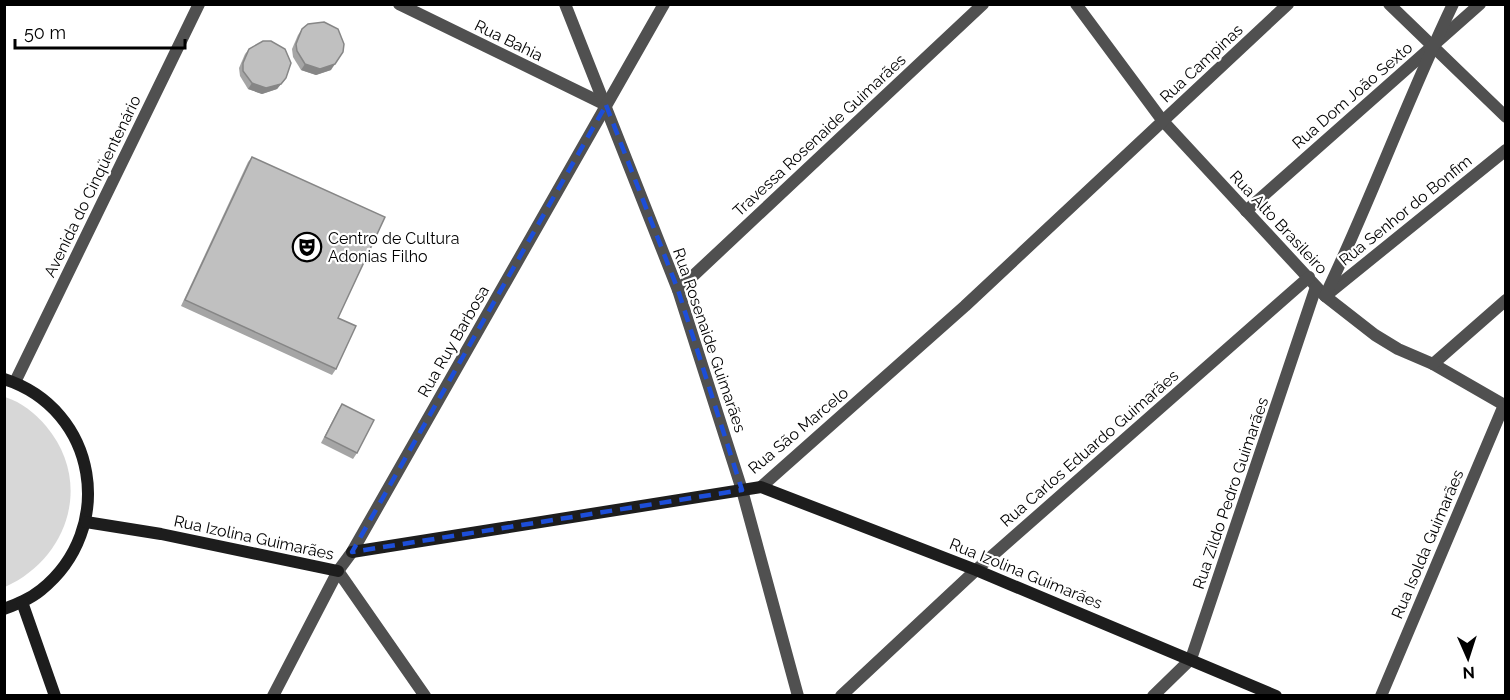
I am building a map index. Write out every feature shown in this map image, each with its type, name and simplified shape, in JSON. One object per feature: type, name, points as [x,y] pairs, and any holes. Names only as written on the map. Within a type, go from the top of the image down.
[{"type":"main road","points":[[4,609],[40,591],[63,568],[79,542],[86,522],[89,501],[84,459],[65,421],[34,393],[10,381]]},
{"type":"main road","name":"Rua São Marcelo","points":[[352,552],[761,487]]},
{"type":"main road","name":"Rua Izolina Guimarães","points":[[761,487],[976,570],[1276,696]]},
{"type":"main road","name":"Rua Izolina Guimarães","points":[[86,522],[161,534],[338,571]]},
{"type":"main road","points":[[22,602],[56,696]]},
{"type":"street","name":"Avenida do Cinqüentenário","points":[[10,381],[199,4]]},
{"type":"street","name":"Rua Bahia","points":[[399,4],[606,105]]},
{"type":"street","name":"Rua Rosenaide Guimarães","points":[[565,4],[678,290],[742,490],[798,696]]},
{"type":"street","name":"Rua Ruy Barbosa","points":[[273,696],[338,571],[352,552],[664,4]]},
{"type":"street","name":"Travessa Rosenaide Guimarães","points":[[678,290],[983,4]]},
{"type":"street","name":"Rua Alto Brasileiro","points":[[1076,4],[1162,120],[1325,296],[1376,336],[1432,364],[1505,406]]},
{"type":"street","name":"Rua Campinas","points":[[1162,120],[1288,4]]},
{"type":"street","points":[[1389,4],[1506,117]]},
{"type":"street","points":[[1325,296],[1356,232],[1432,47],[1453,4]]},
{"type":"street","name":"Rua Dom João Sexto","points":[[1246,211],[1480,4]]},
{"type":"street","name":"Rua São Marcelo","points":[[761,487],[965,306],[1162,120]]},
{"type":"street","name":"Rua Senhor do Bonfim","points":[[1325,296],[1506,150]]},
{"type":"street","name":"Rua Carlos Eduardo Guimarães","points":[[841,696],[976,570],[1312,282]]},
{"type":"street","name":"Rua Zildo Pedro Guimarães","points":[[1154,696],[1191,659],[1312,282]]},
{"type":"street","points":[[1432,364],[1506,300]]},
{"type":"street","name":"Rua Isolda Guimarães","points":[[1382,696],[1505,406]]},
{"type":"street","name":"Rua Izolina Guimarães","points":[[338,571],[425,696]]},
{"type":"highlighted area","points":[[606,105],[678,290],[742,490],[352,552]]},
{"type":"shaded area","points":[[5,397],[27,409],[46,426],[60,448],[68,471],[71,494],[67,517],[58,538],[45,557],[27,574],[5,587]]},
{"type":"building","points":[[324,22],[338,29],[344,44],[343,52],[335,64],[320,69],[305,64],[297,51],[296,44],[302,29],[308,24]]},
{"type":"building","points":[[263,41],[271,41],[285,49],[291,63],[286,78],[281,84],[266,88],[252,83],[243,71],[243,63],[249,49]]},
{"type":"building","points":[[252,157],[385,217],[338,318],[356,326],[336,369],[185,300]]},
{"type":"building","points":[[342,404],[374,420],[357,453],[325,437]]},
{"type":"place","name":"Centro de Cultura Adonias Filho","points":[[307,247]]}]
